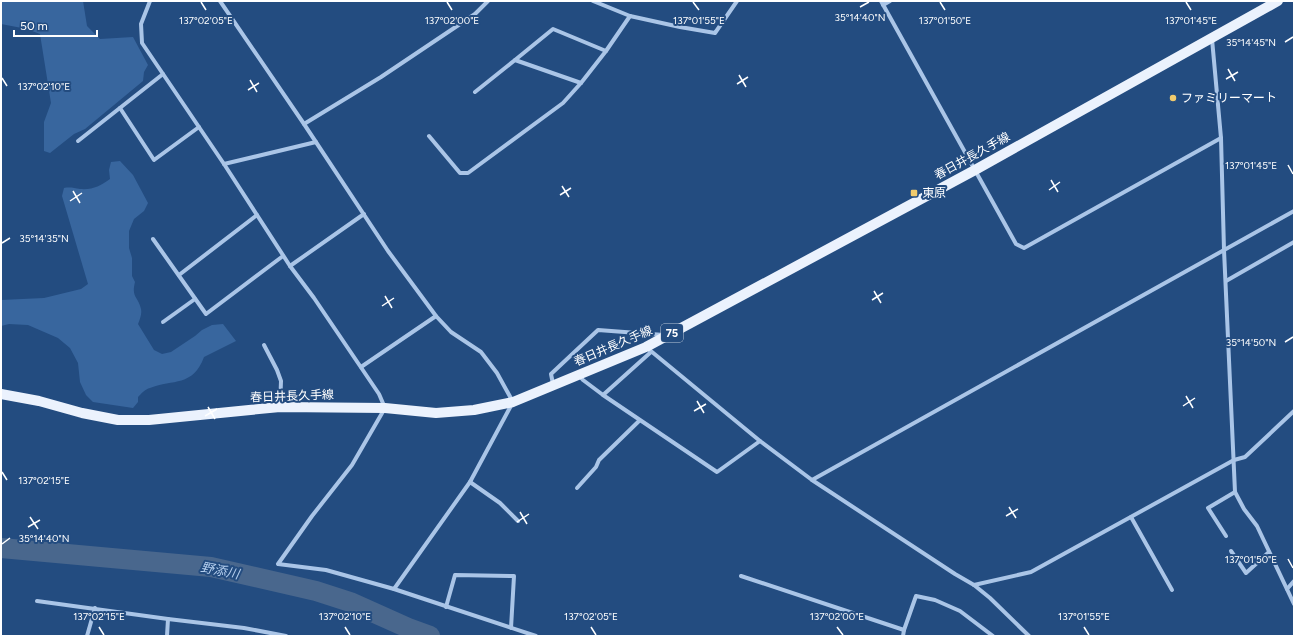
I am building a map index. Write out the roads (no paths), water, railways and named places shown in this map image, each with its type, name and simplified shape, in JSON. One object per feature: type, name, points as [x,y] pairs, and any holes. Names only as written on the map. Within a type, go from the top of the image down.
[{"type":"main road","name":"春日井長久手線","points":[[1,394],[118,420],[149,420],[280,407],[385,408],[436,413],[474,410],[513,402],[578,375],[648,349],[668,335],[975,170],[1278,1]]},
{"type":"street","points":[[150,1],[141,24],[142,43],[224,164],[283,256],[314,298],[379,394],[385,408],[352,465],[312,516],[278,564],[326,570],[394,589],[536,636]]},
{"type":"street","points":[[220,1],[388,251],[436,316],[451,332],[481,352],[497,374],[513,402],[470,482],[394,589]]},
{"type":"street","points":[[304,124],[381,77],[475,14],[488,1]]},
{"type":"street","points":[[593,1],[630,16],[715,33],[736,1]]},
{"type":"street","points":[[890,1],[882,3],[1016,244],[1024,248],[1221,138]]},
{"type":"street","points":[[429,136],[460,173],[468,173],[563,103],[581,84],[630,16]]},
{"type":"street","points":[[475,92],[553,29],[606,51]]},
{"type":"street","points":[[1212,37],[1221,138],[1224,250],[1235,492],[1244,509],[1257,526],[1294,604]]},
{"type":"street","points":[[515,60],[581,84]]},
{"type":"street","points":[[78,141],[163,74]]},
{"type":"street","points":[[120,108],[154,160],[199,127]]},
{"type":"street","points":[[224,164],[316,142]]},
{"type":"street","points":[[812,480],[1294,211]]},
{"type":"street","points":[[290,266],[364,214]]},
{"type":"street","points":[[179,275],[257,215]]},
{"type":"street","points":[[153,239],[206,314],[283,256]]},
{"type":"street","points":[[1226,281],[1294,242]]},
{"type":"street","points":[[163,322],[195,299]]},
{"type":"street","points":[[361,367],[436,316]]},
{"type":"street","points":[[554,385],[551,374],[598,330],[668,335]]},
{"type":"street","points":[[264,345],[278,370],[281,380],[280,407]]},
{"type":"street","points":[[603,395],[648,349],[760,441],[812,480],[974,585],[990,598],[1029,636]]},
{"type":"street","points":[[578,375],[582,380],[639,421],[718,472],[760,441]]},
{"type":"street","points":[[974,585],[1031,572],[1234,460],[1245,457],[1294,411]]},
{"type":"street","points":[[577,488],[596,467],[599,460],[639,421]]},
{"type":"street","points":[[470,482],[500,503],[518,521]]},
{"type":"street","points":[[1226,536],[1208,508],[1235,492]]},
{"type":"street","points":[[1131,517],[1172,590]]},
{"type":"street","points":[[1231,551],[1246,573],[1269,552]]},
{"type":"street","points":[[446,607],[455,575],[514,576],[512,628]]},
{"type":"street","points":[[742,576],[904,630]]},
{"type":"street","points":[[1287,589],[1294,581]]},
{"type":"street","points":[[903,636],[916,596],[935,600],[960,611],[993,636]]},
{"type":"street","points":[[37,601],[244,628],[286,636]]},
{"type":"street","points":[[87,636],[95,608]]},
{"type":"street","points":[[166,636],[168,619]]},
{"type":"waterway","name":"野添川","points":[[1,548],[211,567],[316,591],[350,602],[408,628],[430,636]]},
{"type":"place","name":"ファミリーマート","points":[[1173,98]]},
{"type":"place","name":"東原","points":[[914,193]]}]
